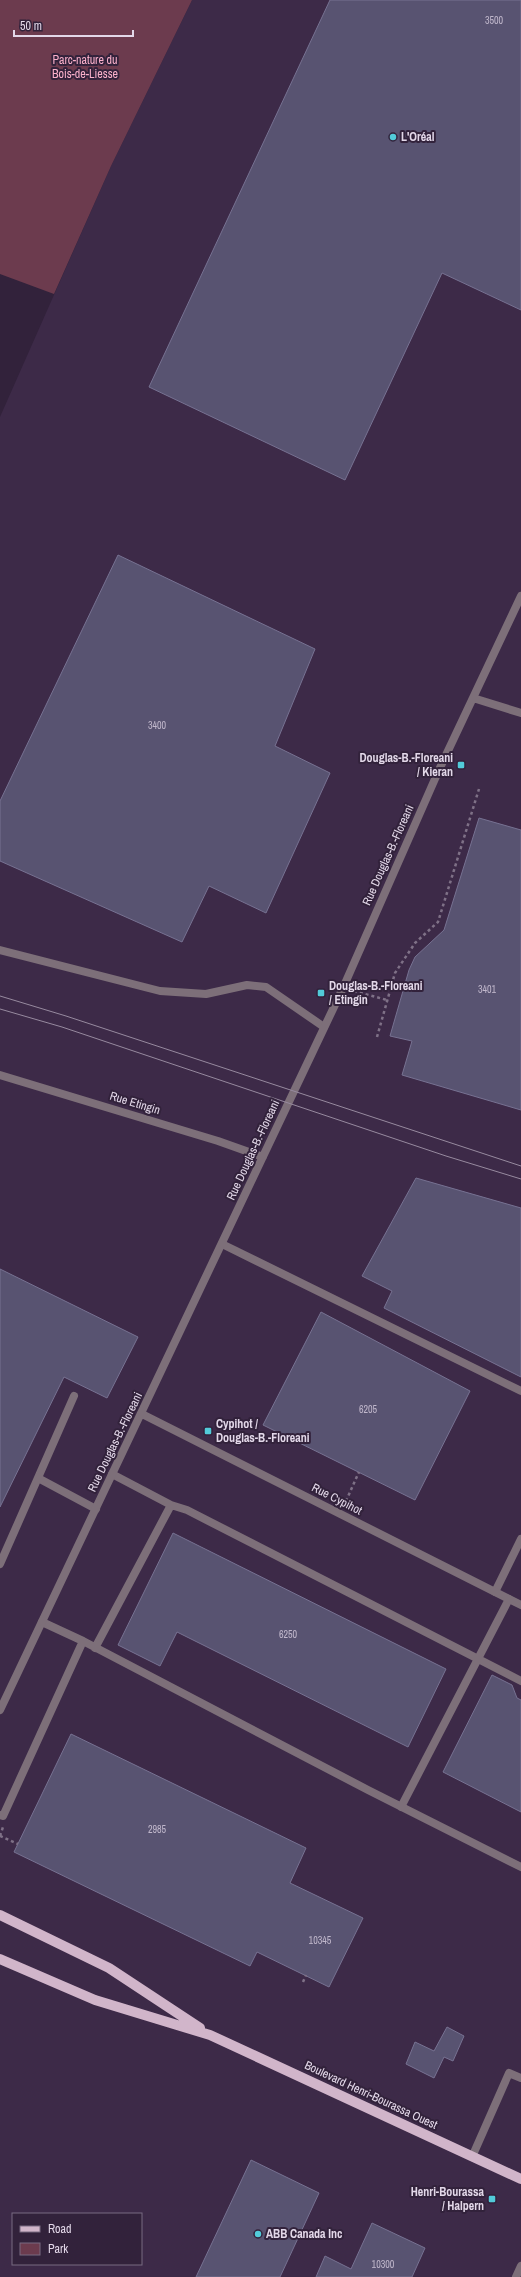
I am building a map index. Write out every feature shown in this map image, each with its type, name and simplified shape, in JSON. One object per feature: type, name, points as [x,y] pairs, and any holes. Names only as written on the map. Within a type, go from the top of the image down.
[{"type":"main road","name":"Boulevard Henri-Bourassa Ouest","points":[[0,1915],[109,1968],[210,2035]]},
{"type":"main road","name":"Boulevard Henri-Bourassa Ouest","points":[[0,1959],[95,2000],[210,2035],[521,2179]]},
{"type":"street","name":"Rue Douglas-B.-Floreani","points":[[0,1710],[142,1414],[343,988],[473,698],[521,596]]},
{"type":"street","points":[[473,698],[521,713]]},
{"type":"street","points":[[0,950],[160,991],[206,994],[247,985],[266,987],[324,1027]]},
{"type":"street","name":"Rue Etingin","points":[[0,1075],[218,1141],[263,1157]]},
{"type":"street","points":[[222,1244],[521,1391]]},
{"type":"street","points":[[0,1564],[74,1396]]},
{"type":"street","name":"Rue Cypihot","points":[[142,1414],[521,1605]]},
{"type":"street","points":[[112,1474],[170,1505],[187,1510],[521,1681]]},
{"type":"street","points":[[38,1478],[96,1509]]},
{"type":"street","points":[[95,1648],[170,1505]]},
{"type":"street","points":[[495,1592],[521,1539]]},
{"type":"street","points":[[402,1807],[510,1599]]},
{"type":"street","points":[[42,1622],[83,1641],[402,1807],[521,1867]]},
{"type":"street","points":[[0,1815],[3,1816],[83,1641]]},
{"type":"street","points":[[472,2157],[509,2073],[521,2078]]},
{"type":"path","points":[[377,1037],[396,973],[415,943],[438,922],[479,789]]},
{"type":"path","points":[[343,988],[387,1000]]},
{"type":"path","points":[[346,1501],[359,1472]]},
{"type":"path","points":[[4,1829],[0,1836],[18,1844]]},
{"type":"path","points":[[303,1982],[306,1975]]},
{"type":"shaded area","points":[[192,0],[521,0],[521,2277],[0,2277],[0,417],[111,166]]},
{"type":"green space","name":"Parc-nature du Bois-de-Liesse","points":[[0,0],[192,0],[111,166],[54,294],[0,274]]},
{"type":"building","name":"L'Oréal","points":[[330,0],[521,0],[521,310],[442,273],[345,480],[149,387]]},
{"type":"building","points":[[118,555],[315,649],[275,746],[330,773],[266,913],[209,886],[182,942],[0,861],[0,801]]},
{"type":"building","points":[[479,818],[521,830],[521,1110],[402,1075],[412,1041],[390,1036],[409,970],[415,957],[444,930]]},
{"type":"building","points":[[416,1178],[521,1208],[521,1377],[384,1308],[392,1291],[362,1276]]},
{"type":"building","points":[[0,1269],[138,1337],[107,1398],[64,1377],[0,1507]]},
{"type":"building","points":[[321,1312],[470,1391],[415,1500],[263,1425]]},
{"type":"building","points":[[173,1533],[446,1669],[408,1747],[177,1632],[160,1666],[118,1645]]},
{"type":"building","points":[[492,1675],[512,1685],[517,1698],[521,1700],[521,1812],[443,1772]]},
{"type":"building","points":[[71,1734],[306,1848],[290,1883],[363,1918],[329,1987],[257,1952],[250,1966],[14,1852]]},
{"type":"building","points":[[447,2027],[464,2036],[453,2061],[444,2057],[434,2078],[406,2064],[415,2042],[434,2051]]},
{"type":"building","name":"ABB Canada Inc","points":[[251,2160],[319,2193],[280,2277],[196,2277]]},
{"type":"building","name":"ABB Canada Inc","points":[[372,2223],[425,2248],[412,2277],[316,2277],[325,2256],[351,2269]]},
{"type":"tram line","points":[[0,996],[66,1016],[521,1166]]},
{"type":"tram line","points":[[0,1009],[62,1027],[446,1156],[521,1179]]},
{"type":"place","name":"L'Oréal","points":[[393,137]]},
{"type":"place","name":"Douglas-B.-Floreani / Kieran","points":[[461,765]]},
{"type":"place","name":"Douglas-B.-Floreani / Etingin","points":[[321,993]]},
{"type":"place","name":"Cypihot / Douglas-B.-Floreani","points":[[208,1431]]},
{"type":"place","name":"Henri-Bourassa / Halpern","points":[[492,2199]]},
{"type":"place","name":"ABB Canada Inc","points":[[258,2234]]}]
